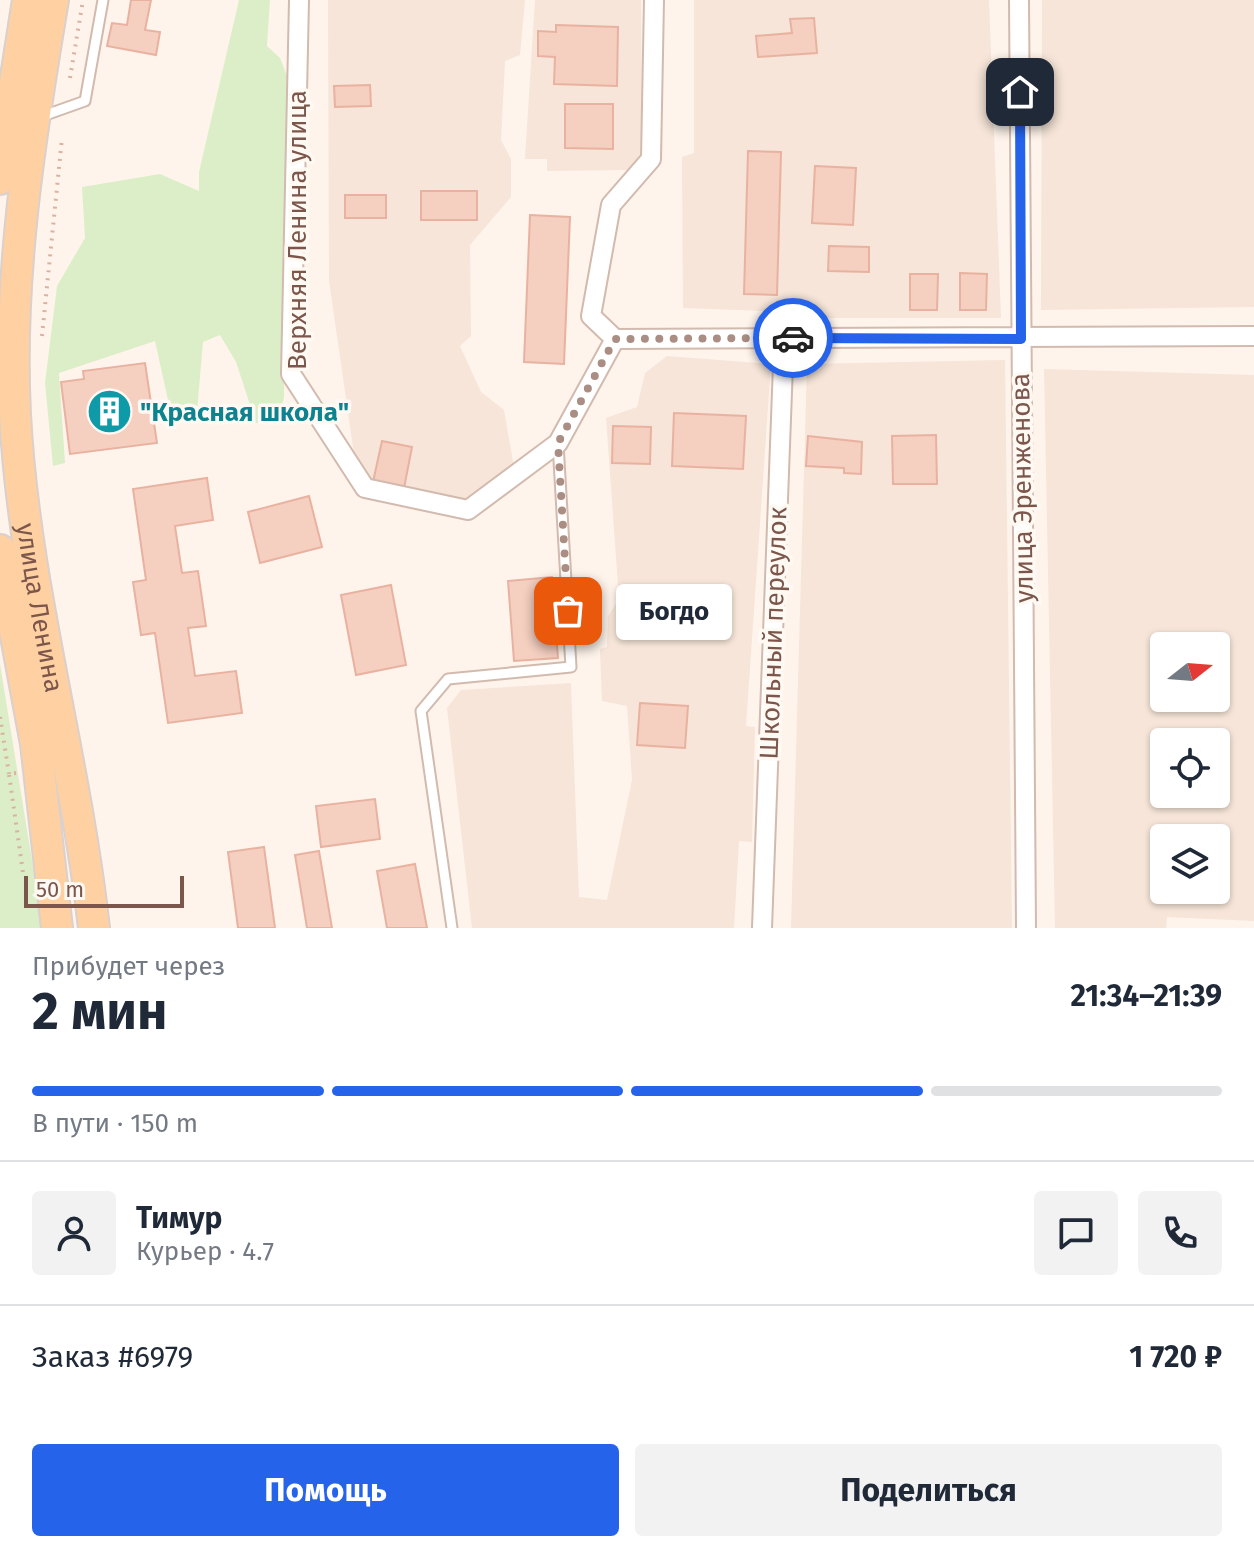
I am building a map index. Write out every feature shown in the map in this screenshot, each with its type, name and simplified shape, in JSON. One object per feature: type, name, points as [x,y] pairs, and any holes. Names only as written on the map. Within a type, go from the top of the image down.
[{"type":"main road","points":[[0,179],[28,0]]},
{"type":"main road","name":"улица Ленина","points":[[53,0],[33,120],[16,258],[15,413],[23,508],[94,928]]},
{"type":"main road","name":"улица Ленина","points":[[0,550],[36,744],[57,928]]},
{"type":"street","name":"Верхняя Ленина улица","points":[[299,0],[291,374],[365,488],[468,510],[558,443]]},
{"type":"street","points":[[654,0],[651,159],[611,205],[591,316],[615,339],[1254,336]]},
{"type":"street","name":"улица Эренженова","points":[[1019,0],[1026,928]]},
{"type":"street","name":"Школьный переулок","points":[[762,928],[784,338]]},
{"type":"street","points":[[558,443],[615,339]]},
{"type":"lane","points":[[33,120],[85,101],[103,0]]},
{"type":"lane","points":[[452,928],[421,711],[448,679],[571,667],[558,443]]},
{"type":"path","points":[[70,78],[83,0]]},
{"type":"path","points":[[41,339],[62,138]]},
{"type":"path","points":[[0,717],[24,882]]},
{"type":"path","points":[[9,774],[23,772]]},
{"type":"shaded area","points":[[328,0],[525,0],[520,55],[505,61],[501,140],[511,159],[511,197],[470,245],[471,336],[460,346],[481,392],[504,410],[514,467],[466,503],[370,482],[355,461],[329,281]]},
{"type":"shaded area","points":[[535,0],[641,0],[642,156],[628,170],[547,171],[547,159],[525,159]]},
{"type":"shaded area","points":[[694,0],[989,0],[1001,318],[802,318],[795,312],[683,308],[682,157],[694,153]]},
{"type":"shaded area","points":[[1042,0],[1254,0],[1254,307],[1041,310]]},
{"type":"shaded area","points":[[667,356],[771,364],[746,726],[755,727],[752,842],[739,841],[734,928],[472,928],[447,708],[461,690],[571,683],[579,897],[607,900],[632,780],[627,706],[602,701],[600,649],[607,647],[608,616],[619,599],[606,418],[637,407],[645,373]]},
{"type":"shaded area","points":[[1005,360],[1012,928],[791,928],[807,364]]},
{"type":"shaded area","points":[[1044,369],[1254,375],[1254,921],[1167,917],[1166,928],[1055,928]]},
{"type":"green space","points":[[239,0],[270,0],[267,46],[280,58],[289,81],[284,397],[279,419],[256,423],[236,362],[220,335],[203,342],[197,411],[173,423],[155,341],[59,373],[65,463],[53,466],[45,383],[57,286],[85,238],[82,187],[160,174],[199,191],[199,172]]},
{"type":"green space","points":[[0,664],[43,928],[0,928]]},
{"type":"building","points":[[131,0],[151,0],[145,30],[160,32],[156,55],[107,46],[112,23],[127,25]]},
{"type":"building","points":[[814,18],[817,53],[758,57],[756,36],[792,33],[790,19]]},
{"type":"building","points":[[556,25],[618,27],[617,86],[554,84],[555,57],[538,56],[538,31],[556,32]]},
{"type":"building","points":[[370,85],[371,106],[335,107],[334,86]]},
{"type":"building","points":[[565,104],[613,104],[613,149],[565,148]]},
{"type":"building","points":[[748,151],[781,152],[777,295],[744,294]]},
{"type":"building","points":[[815,166],[856,168],[853,225],[812,223]]},
{"type":"building","points":[[421,191],[477,191],[477,220],[421,220]]},
{"type":"building","points":[[345,195],[386,195],[386,218],[345,218]]},
{"type":"building","points":[[530,215],[570,217],[564,364],[524,362]]},
{"type":"building","points":[[829,246],[869,247],[869,272],[828,271]]},
{"type":"building","points":[[960,273],[987,274],[986,310],[960,310]]},
{"type":"building","points":[[910,274],[938,274],[937,310],[910,310]]},
{"type":"building","name":"\"Красная школа\"","points":[[145,363],[157,443],[70,454],[61,382],[84,379],[83,371]]},
{"type":"building","points":[[674,413],[746,416],[743,469],[672,466]]},
{"type":"building","points":[[613,426],[651,427],[650,464],[612,463]]},
{"type":"building","points":[[936,435],[937,484],[893,484],[892,436]]},
{"type":"building","points":[[808,436],[862,442],[861,474],[844,473],[844,468],[806,466]]},
{"type":"building","points":[[382,441],[412,447],[404,488],[373,482]]},
{"type":"building","points":[[207,478],[213,520],[175,526],[182,573],[198,571],[206,626],[188,628],[195,676],[236,671],[242,713],[168,723],[155,633],[141,635],[133,582],[146,580],[133,489]]},
{"type":"building","points":[[309,496],[322,547],[260,563],[248,512]]},
{"type":"building","points":[[552,577],[558,658],[514,661],[508,581]]},
{"type":"building","points":[[391,585],[406,665],[356,675],[341,595]]},
{"type":"building","points":[[640,703],[688,706],[685,748],[637,745]]},
{"type":"building","points":[[375,799],[380,839],[321,847],[316,806]]},
{"type":"building","points":[[264,847],[275,928],[238,928],[228,852]]},
{"type":"building","points":[[319,851],[332,928],[307,928],[295,855]]},
{"type":"building","points":[[415,864],[427,928],[387,928],[377,871]]},
{"type":"way so far","points":[[568,611],[558,443],[615,339],[793,338]]},
{"type":"place","name":"\"Красная школа\"","points":[[109,412]]},
{"type":"place","name":"Богдо","points":[[568,611]]},
{"type":"route","points":[[793,338],[1021,339],[1020,92]]}]
